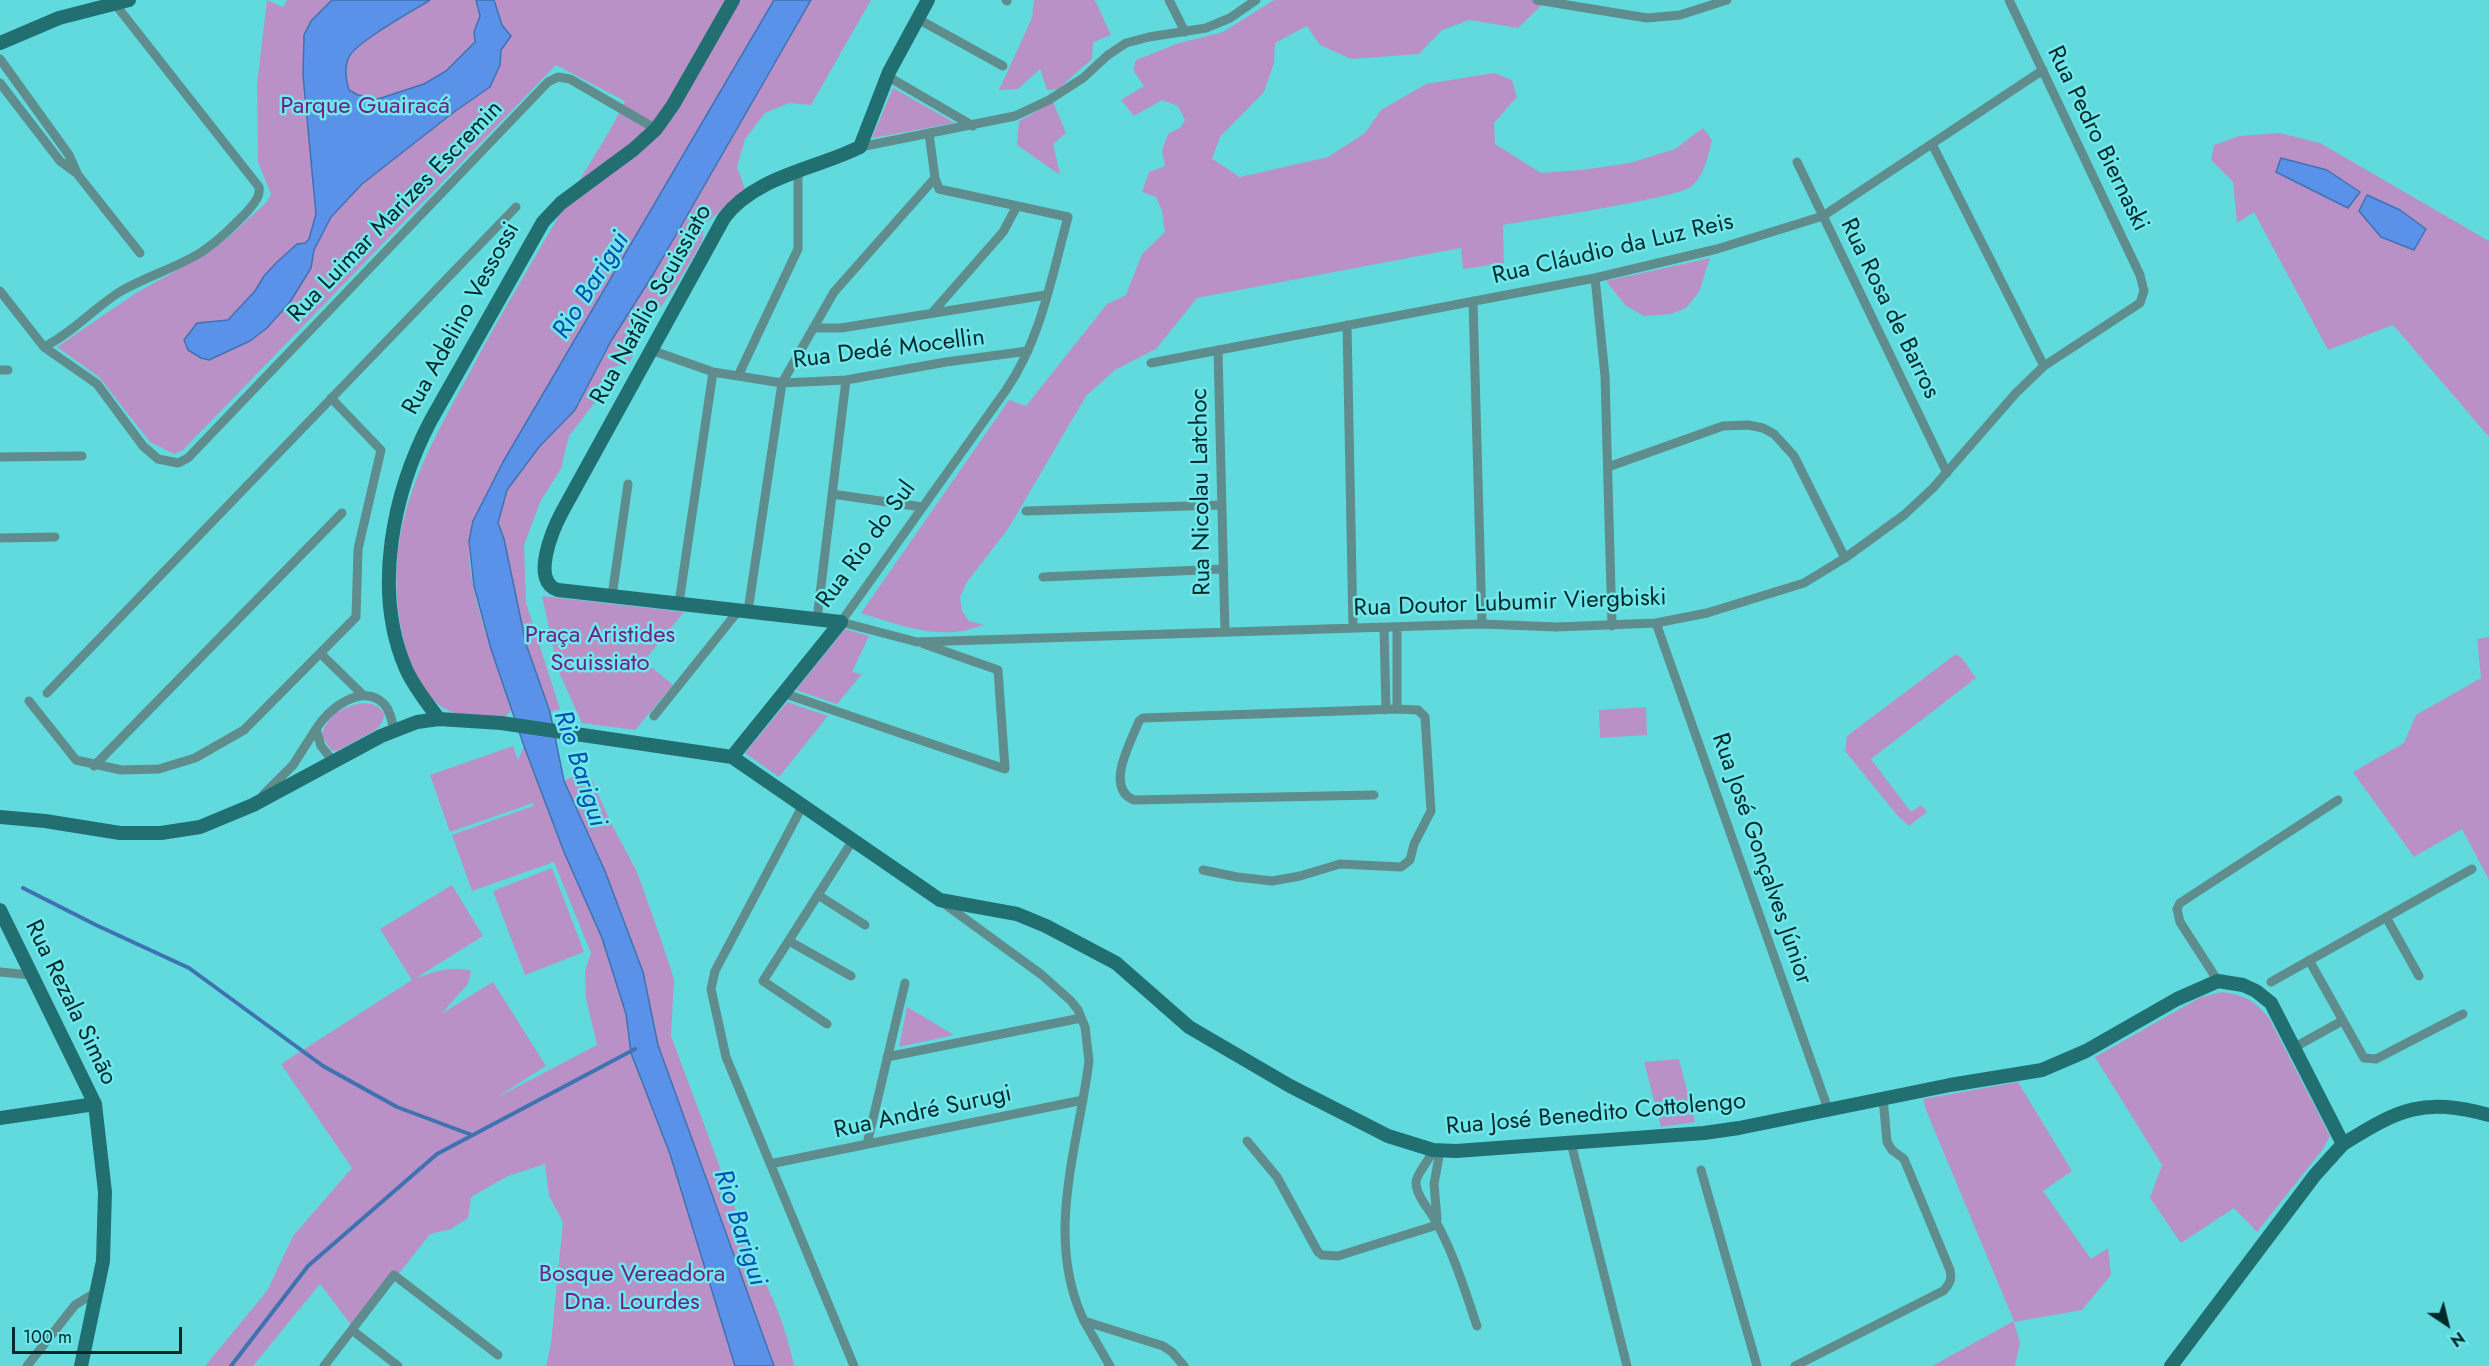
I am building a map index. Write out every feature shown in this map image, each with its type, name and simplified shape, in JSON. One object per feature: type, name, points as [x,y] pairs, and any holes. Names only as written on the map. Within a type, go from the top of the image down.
[{"type":"main road","points":[[0,43],[59,18],[129,0]]},
{"type":"main road","name":"Rua Adelino Vessossi","points":[[439,719],[407,672],[396,638],[392,615],[391,543],[397,503],[407,472],[430,420],[548,216],[656,129],[673,105],[733,0]]},
{"type":"main road","points":[[860,147],[887,76],[928,0]]},
{"type":"main road","name":"Rua Natálio Scuissiato","points":[[612,596],[558,590],[549,586],[545,575],[547,553],[555,526],[718,227],[731,209],[754,191],[860,147]]},
{"type":"main road","points":[[612,596],[841,622]]},
{"type":"main road","name":"Rua Rio do Sul","points":[[732,757],[841,622]]},
{"type":"main road","name":"Rua José Benedito Cottolengo","points":[[0,817],[45,821],[120,833],[161,833],[200,827],[253,805],[333,760],[394,730],[417,722],[439,719],[501,723],[732,757],[940,900],[1017,914],[1046,926],[1116,963],[1173,1015],[1248,1063],[1368,1127],[1408,1143],[1437,1151],[1712,1132],[2025,1073],[2054,1066],[2086,1051],[2186,995],[2218,981]]},
{"type":"main road","name":"Rua Rezala Simão","points":[[0,910],[95,1104],[105,1192],[103,1262],[81,1366]]},
{"type":"main road","points":[[2218,981],[2243,985],[2264,996],[2276,1011],[2343,1144]]},
{"type":"main road","points":[[0,1118],[95,1104]]},
{"type":"main road","points":[[2171,1366],[2315,1175],[2343,1144],[2388,1119],[2415,1108],[2444,1105],[2489,1115]]},
{"type":"street","points":[[1169,0],[1185,32]]},
{"type":"street","name":"Rua Natálio Scuissiato","points":[[860,147],[1015,116],[1049,100],[1083,78],[1108,55],[1126,43],[1218,23],[1257,0]]},
{"type":"street","points":[[1537,0],[1647,18],[1680,15],[1727,0]]},
{"type":"street","name":"Rua Pedro Biernaski","points":[[2009,0],[2140,274],[2143,283],[2143,297]]},
{"type":"street","points":[[0,291],[44,347],[67,333],[118,293],[212,245],[250,208],[260,189],[115,4]]},
{"type":"street","points":[[918,19],[1003,66]]},
{"type":"street","points":[[0,59],[69,155],[78,175]]},
{"type":"street","name":"Rua Cláudio da Luz Reis","points":[[1151,363],[1595,278],[1726,246],[1823,216],[2043,70]]},
{"type":"street","points":[[887,76],[973,126]]},
{"type":"street","name":"Rua Luimar Marizes Escremin","points":[[44,347],[96,384],[135,437],[151,454],[158,459],[173,463],[188,458],[548,82],[558,77],[570,79],[656,129]]},
{"type":"street","points":[[0,83],[60,161],[78,175],[140,252]]},
{"type":"street","points":[[929,133],[936,186],[943,191],[1017,206],[1003,232],[932,313]]},
{"type":"street","points":[[1932,144],[2044,366]]},
{"type":"street","name":"Rua Rosa de Barros","points":[[1797,162],[1947,473]]},
{"type":"street","points":[[738,376],[798,249],[798,172]]},
{"type":"street","points":[[654,716],[743,611],[782,383],[834,292],[934,178]]},
{"type":"street","name":"Rua Rio do Sul","points":[[841,622],[1010,383],[1028,351],[1068,217],[1017,206]]},
{"type":"street","points":[[47,693],[516,207]]},
{"type":"street","points":[[1595,278],[1604,355],[1612,626]]},
{"type":"street","points":[[813,328],[841,328],[1046,295]]},
{"type":"street","name":"Rua Doutor Lubumir Viergbiski","points":[[841,622],[917,642],[1482,624],[1528,627],[1612,626],[1656,623],[1707,613],[1804,583],[1845,558],[1904,515],[1947,473],[2009,401],[2044,366],[2134,308],[2143,297]]},
{"type":"street","points":[[1473,301],[1482,624]]},
{"type":"street","points":[[1347,325],[1353,628]]},
{"type":"street","name":"Rua Dedé Mocellin","points":[[651,350],[713,372],[782,383],[846,380],[946,362],[1028,351]]},
{"type":"street","name":"Rua Nicolau Latchoc","points":[[1218,350],[1225,632]]},
{"type":"street","points":[[679,603],[713,372]]},
{"type":"street","points":[[816,619],[846,380]]},
{"type":"street","points":[[29,701],[76,760],[94,766],[127,771],[147,771],[178,764],[232,738],[252,723],[321,654],[356,617],[358,549],[381,450],[331,398]]},
{"type":"street","points":[[1608,467],[1723,426],[1742,424],[1763,428],[1774,434],[1794,456],[1845,558]]},
{"type":"street","points":[[0,458],[82,456]]},
{"type":"street","points":[[612,596],[628,484]]},
{"type":"street","points":[[832,494],[922,507]]},
{"type":"street","points":[[1026,511],[1222,505]]},
{"type":"street","points":[[94,766],[342,513]]},
{"type":"street","points":[[0,538],[55,537]]},
{"type":"street","points":[[1044,578],[1223,569]]},
{"type":"street","name":"Rua José Gonçalves Júnior","points":[[1656,623],[1828,1109]]},
{"type":"street","points":[[1396,627],[1397,709]]},
{"type":"street","points":[[1384,628],[1386,710]]},
{"type":"street","points":[[783,693],[1005,769],[998,670],[917,642]]},
{"type":"street","points":[[321,654],[363,695],[384,703],[394,730]]},
{"type":"street","points":[[253,805],[293,765],[327,715],[335,708],[363,695]]},
{"type":"street","points":[[1203,870],[1237,877],[1272,880],[1300,876],[1340,864],[1401,867],[1406,865],[1431,811],[1425,717],[1418,710],[1397,709],[1148,716],[1139,721],[1119,779],[1124,793],[1129,798],[1140,801],[1374,795]]},
{"type":"street","points":[[316,729],[321,746],[333,760]]},
{"type":"street","points":[[2218,981],[2180,922],[2177,909],[2180,903],[2338,800]]},
{"type":"street","points":[[802,805],[715,970],[711,984],[726,1057],[854,1366]]},
{"type":"street","points":[[827,1024],[763,981],[853,840]]},
{"type":"street","points":[[2271,982],[2472,869]]},
{"type":"street","points":[[818,895],[865,925]]},
{"type":"street","points":[[940,900],[1054,985],[1071,1001],[1082,1018],[1089,1050],[1067,1191],[1064,1238],[1070,1285],[1084,1321],[1110,1366]]},
{"type":"street","points":[[2386,917],[2419,976]]},
{"type":"street","points":[[789,940],[851,976]]},
{"type":"street","points":[[2309,960],[2364,1058],[2376,1059],[2463,1014]]},
{"type":"street","points":[[0,972],[31,975]]},
{"type":"street","points":[[867,1144],[905,983]]},
{"type":"street","points":[[887,1058],[1082,1018]]},
{"type":"street","points":[[2295,1047],[2343,1021]]},
{"type":"street","points":[[1795,1366],[1943,1291],[1949,1285],[1950,1270],[1904,1159],[1892,1150],[1887,1142],[1883,1098]]},
{"type":"street","name":"Rua André Surugi","points":[[770,1164],[1083,1100]]},
{"type":"street","points":[[1247,1141],[1277,1177],[1322,1256],[1338,1256],[1437,1225]]},
{"type":"street","points":[[1571,1143],[1627,1366]]},
{"type":"street","points":[[1437,1151],[1418,1175],[1416,1183],[1423,1201],[1450,1248],[1477,1326]]},
{"type":"street","points":[[1437,1151],[1434,1196],[1437,1225]]},
{"type":"street","points":[[1701,1170],[1757,1366]]},
{"type":"street","points":[[324,1366],[394,1275],[498,1355]]},
{"type":"street","points":[[27,1366],[75,1305],[98,1291]]},
{"type":"street","points":[[1084,1321],[1163,1346],[1172,1352],[1184,1366]]},
{"type":"street","points":[[352,1330],[398,1366]]},
{"type":"green space","name":"Parque Guairacá","points":[[267,0],[283,7],[287,0],[774,0],[503,462],[470,536],[470,562],[478,604],[513,708],[505,717],[473,716],[444,709],[427,693],[420,682],[406,648],[397,599],[397,564],[401,530],[422,467],[452,404],[625,101],[556,65],[183,450],[174,454],[150,442],[99,377],[57,347],[136,293],[208,253],[267,202],[271,194],[258,162],[257,84]]},
{"type":"green space","points":[[811,0],[871,0],[811,105],[789,103],[765,113],[745,139],[737,167],[745,189],[704,225],[702,242],[677,284],[660,308],[652,312],[634,341],[636,350],[629,363],[614,367],[599,386],[596,401],[569,436],[561,469],[541,500],[524,545],[526,603],[560,709],[550,712],[526,644],[504,539],[498,523],[507,490],[539,447],[575,410],[611,341],[654,273]]},
{"type":"green space","points":[[1034,0],[1095,0],[1111,35],[1093,42],[1092,59],[1058,89],[1047,90],[1040,69],[1018,89],[999,90],[1032,18]]},
{"type":"green space","points":[[1274,0],[1547,0],[1518,28],[1469,20],[1442,30],[1419,54],[1351,59],[1320,45],[1307,26],[1275,43],[1274,63],[1264,92],[1220,137],[1212,159],[1240,177],[1328,157],[1365,133],[1381,110],[1426,84],[1494,73],[1512,80],[1517,97],[1494,123],[1495,144],[1541,173],[1630,163],[1675,149],[1703,128],[1712,140],[1705,164],[1700,176],[1692,186],[1682,191],[1572,214],[1503,225],[1504,263],[1463,269],[1461,248],[1197,298],[1156,349],[1115,370],[1086,396],[1008,529],[967,582],[960,597],[962,611],[969,621],[984,625],[968,630],[937,632],[907,627],[861,613],[1009,400],[1026,406],[1107,304],[1126,295],[1142,254],[1165,232],[1162,211],[1156,197],[1142,192],[1149,172],[1165,166],[1162,151],[1168,134],[1181,127],[1185,120],[1178,106],[1162,100],[1134,116],[1121,100],[1144,86],[1133,70],[1136,60],[1179,43],[1223,32]]},
{"type":"green space","points":[[893,88],[955,123],[872,138]]},
{"type":"green space","points":[[1053,102],[1066,133],[1053,144],[1060,175],[1017,145],[1019,121]]},
{"type":"green space","points":[[2280,133],[2320,143],[2489,241],[2489,437],[2393,325],[2328,350],[2254,212],[2237,223],[2233,182],[2211,160],[2214,145],[2239,136]]},
{"type":"green space","points":[[1710,258],[1699,292],[1686,308],[1671,314],[1644,316],[1625,305],[1606,281]]},
{"type":"green space","name":"Praça Aristides Scuissiato","points":[[542,596],[684,612],[644,661],[673,685],[635,730],[582,723],[558,670]]},
{"type":"green space","points":[[845,629],[869,636],[852,672],[862,674],[837,704],[796,690]]},
{"type":"green space","points":[[2489,637],[2489,880],[2462,829],[2414,857],[2353,772],[2404,743],[2416,715],[2481,678],[2477,639]]},
{"type":"green space","points":[[1956,654],[1962,658],[1976,678],[1871,759],[1911,812],[1921,805],[1927,812],[1909,826],[1897,815],[1845,751],[1847,736]]},
{"type":"green space","points":[[787,702],[828,716],[779,777],[745,753]]},
{"type":"green space","points":[[364,703],[381,709],[385,715],[380,726],[337,751],[331,750],[322,736],[327,723],[343,709]]},
{"type":"green space","points":[[1646,707],[1647,735],[1600,738],[1599,710]]},
{"type":"green space","name":"Bosque Vereadora Dna. Lourdes","points":[[513,746],[518,760],[524,746],[564,852],[602,938],[626,1014],[631,1053],[670,1154],[745,1366],[546,1366],[551,1343],[563,1222],[549,1196],[545,1164],[508,1176],[471,1197],[468,1218],[451,1229],[430,1234],[355,1330],[320,1284],[253,1366],[205,1366],[267,1291],[293,1236],[352,1168],[281,1064],[412,980],[380,929],[452,885],[483,936],[416,978],[449,969],[471,971],[468,984],[441,1014],[493,982],[546,1066],[496,1098],[597,1045],[586,998],[585,971],[591,953],[554,862],[472,891],[452,835],[533,806],[533,803],[450,832],[430,775]]},
{"type":"green space","points":[[577,774],[592,780],[610,821],[637,872],[674,979],[671,1036],[756,1264],[779,1314],[794,1366],[774,1366],[658,1045],[643,972],[605,871],[564,781]]},
{"type":"green space","points":[[552,868],[584,952],[525,975],[493,891]]},
{"type":"green space","points":[[2223,992],[2249,1000],[2269,1018],[2330,1136],[2323,1149],[2257,1232],[2234,1208],[2181,1243],[2150,1198],[2162,1165],[2095,1057],[2201,997]]},
{"type":"green space","points":[[907,1007],[954,1035],[899,1047]]},
{"type":"green space","points":[[1679,1059],[1695,1122],[1661,1127],[1644,1062]]},
{"type":"green space","points":[[2018,1082],[2072,1171],[2043,1191],[2091,1259],[2108,1248],[2111,1275],[2082,1310],[2014,1322],[2020,1343],[2015,1366],[1932,1366],[2014,1321],[1923,1099]]},
{"type":"water","points":[[332,0],[430,0],[373,35],[349,57],[346,78],[349,90],[358,95],[378,99],[424,84],[446,71],[475,42],[474,32],[480,16],[476,0],[494,0],[502,25],[511,36],[501,50],[500,65],[490,87],[454,112],[362,184],[331,217],[314,250],[311,268],[290,302],[267,328],[250,341],[209,360],[201,358],[188,350],[184,340],[197,323],[228,320],[255,291],[264,276],[277,262],[297,244],[305,243],[309,239],[316,214],[303,75],[304,35],[311,21]]},
{"type":"water","name":"Rio Barigui","points":[[774,0],[811,0],[654,273],[611,341],[575,410],[539,447],[507,490],[498,523],[504,539],[526,644],[550,712],[564,781],[605,871],[643,972],[658,1045],[774,1366],[735,1366],[670,1154],[631,1053],[626,1014],[602,938],[564,852],[491,649],[474,586],[469,541],[473,521],[503,462]]},
{"type":"water","points":[[2281,158],[2327,170],[2360,192],[2348,208],[2276,172]]},
{"type":"water","points":[[2367,195],[2400,210],[2426,229],[2414,250],[2381,237],[2359,211]]},
{"type":"waterway","points":[[23,888],[189,968],[323,1066],[397,1107],[472,1135]]},
{"type":"waterway","points":[[231,1366],[308,1266],[437,1154],[635,1049]]}]
